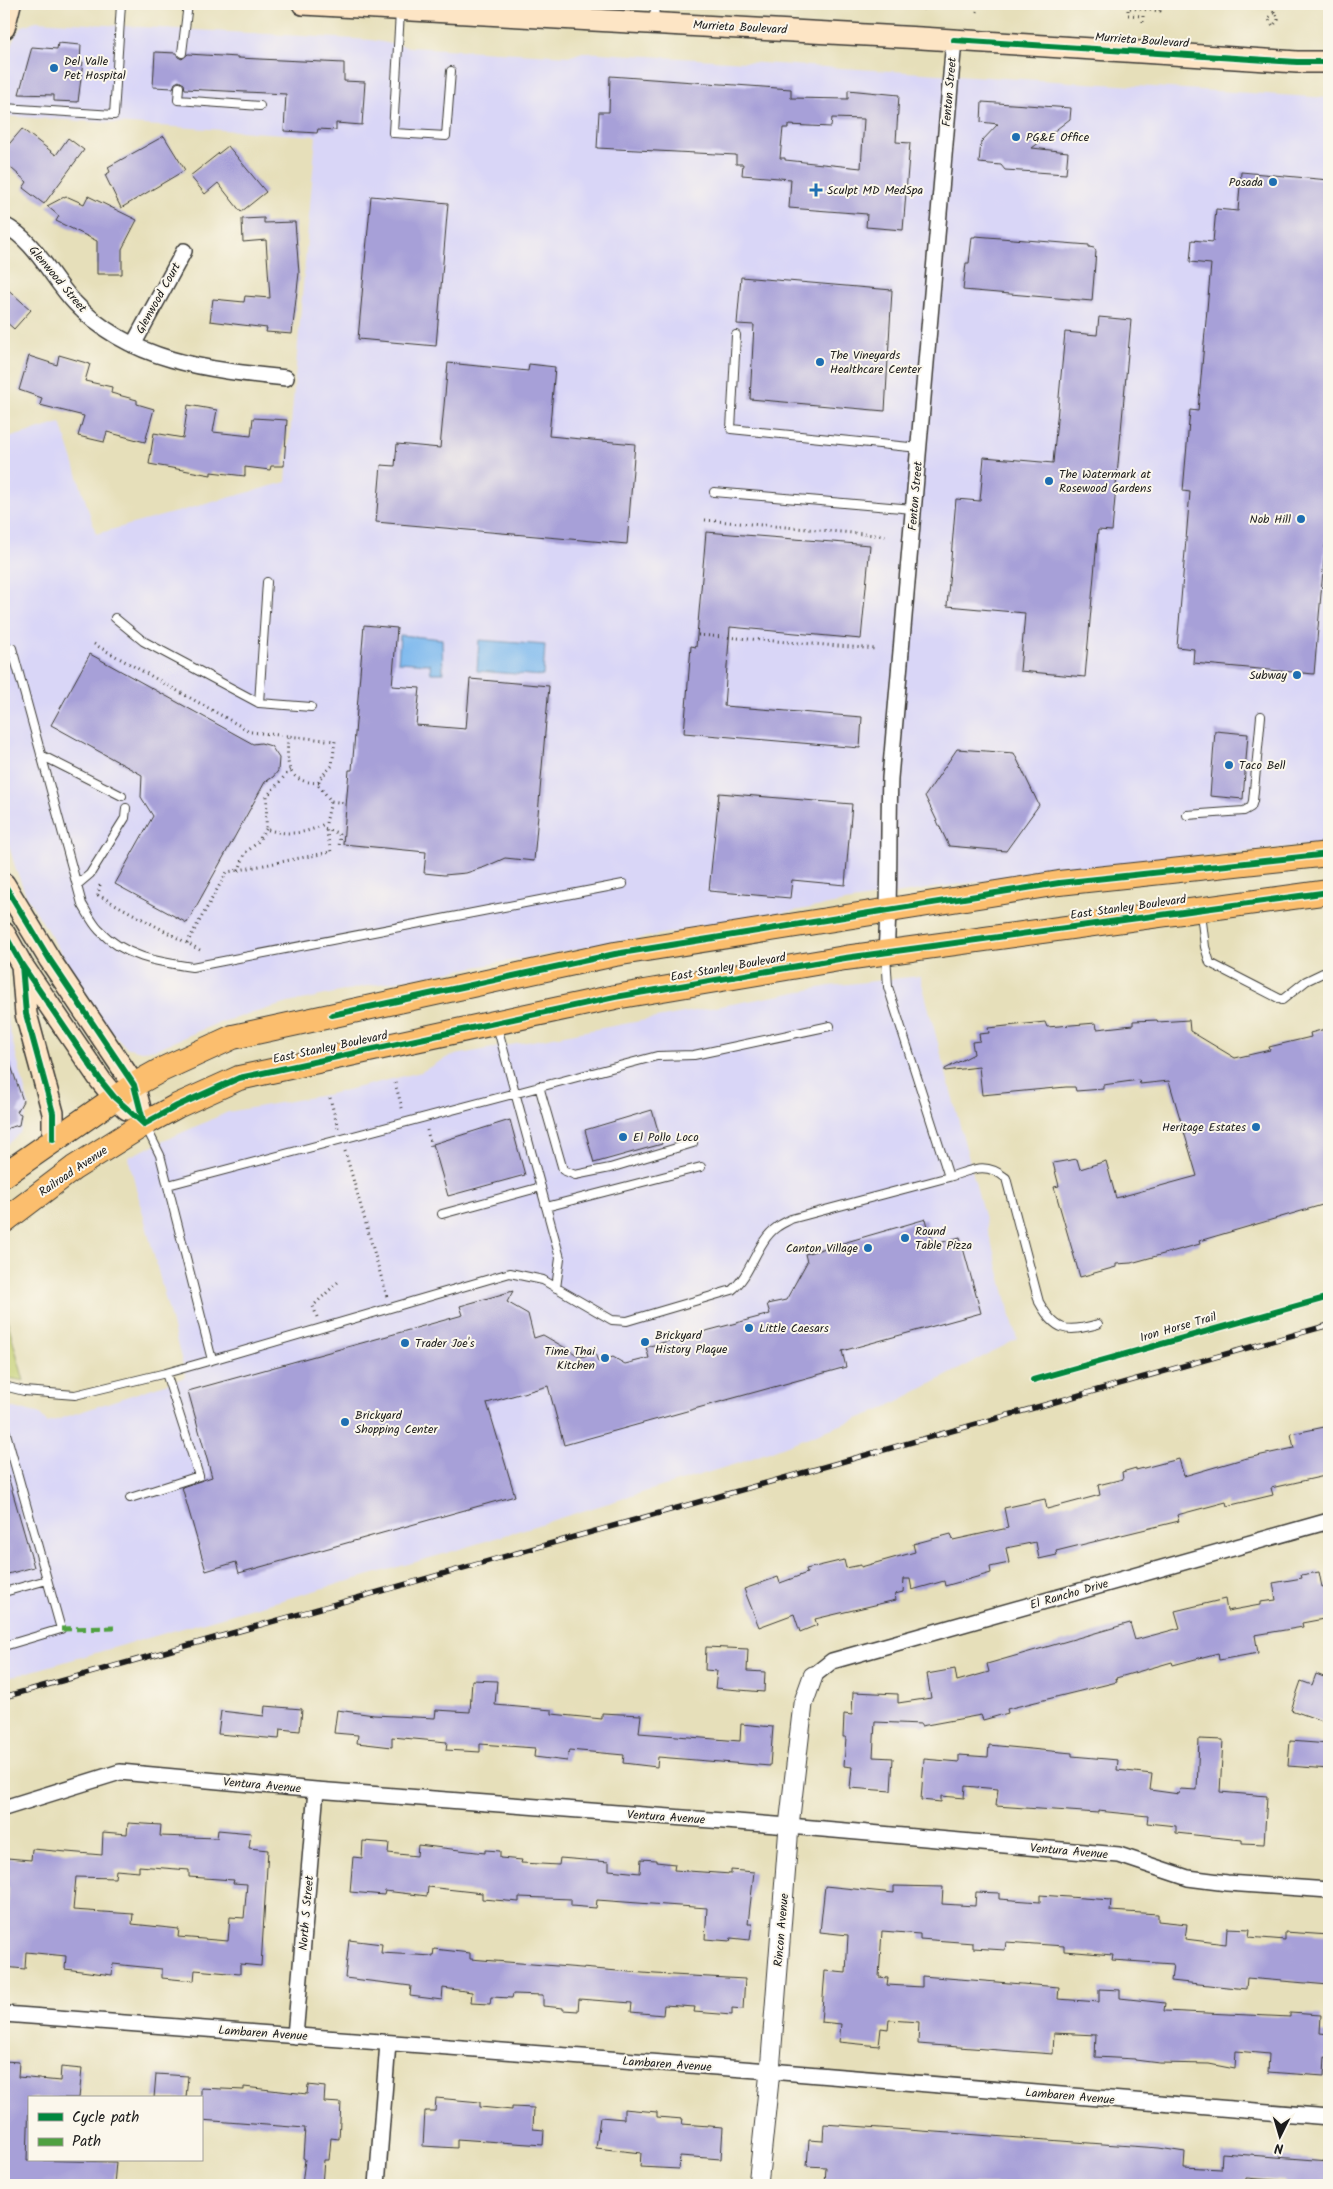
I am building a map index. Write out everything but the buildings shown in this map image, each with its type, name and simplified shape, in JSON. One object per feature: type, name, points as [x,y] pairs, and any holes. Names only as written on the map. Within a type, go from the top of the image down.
[{"type":"main road","points":[[4,28],[10,4]]},
{"type":"main road","name":"Murrieta Boulevard","points":[[303,4],[401,10],[654,13],[954,40],[1297,62],[1329,62]]},
{"type":"main road","name":"Murrieta Boulevard","points":[[1297,62],[1329,72]]},
{"type":"main road","points":[[4,1174],[134,1085],[161,1070],[240,1035],[616,954],[1060,883],[1329,854]]},
{"type":"main road","points":[[4,884],[50,960],[134,1085],[144,1124]]},
{"type":"main road","name":"East Stanley Boulevard","points":[[144,1124],[239,1078],[615,997],[886,952],[1329,892]]},
{"type":"main road","points":[[4,933],[22,965],[114,1097],[144,1124]]},
{"type":"main road","points":[[22,965],[26,1014],[53,1113],[53,1139]]},
{"type":"main road","name":"Railroad Avenue","points":[[4,1221],[33,1197],[74,1168],[144,1124]]},
{"type":"street","name":"Fenton Street","points":[[886,952],[889,910],[890,778],[954,40]]},
{"type":"street","name":"Glenwood Street","points":[[4,225],[17,232],[27,242],[75,303],[100,325],[133,345],[178,363],[221,372],[286,378]]},
{"type":"street","name":"Glenwood Court","points":[[133,345],[184,251]]},
{"type":"street","name":"El Rancho Drive","points":[[813,1676],[832,1660],[1329,1522]]},
{"type":"street","name":"Rincon Avenue","points":[[758,2185],[770,2071],[789,1826],[803,1704],[813,1676]]},
{"type":"street","name":"Ventura Avenue","points":[[4,1808],[120,1772],[316,1790],[789,1826],[1119,1855],[1188,1878],[1227,1883],[1329,1890]]},
{"type":"street","name":"North S Street","points":[[296,2036],[316,1790]]},
{"type":"street","name":"Lambaren Avenue","points":[[4,2014],[770,2071],[1329,2117]]},
{"type":"street","points":[[377,2185],[388,2043]]},
{"type":"lane","points":[[4,108],[114,115],[121,4]]},
{"type":"lane","points":[[182,53],[188,4]]},
{"type":"lane","points":[[401,10],[393,133],[446,136],[451,71]]},
{"type":"lane","points":[[179,86],[178,100],[260,106]]},
{"type":"lane","points":[[736,335],[731,429],[919,448]]},
{"type":"lane","points":[[714,492],[913,509]]},
{"type":"lane","points":[[259,703],[267,582]]},
{"type":"lane","points":[[115,618],[143,642],[259,703],[311,707]]},
{"type":"lane","points":[[12,648],[82,904],[99,930],[120,947],[151,961],[192,967],[623,884]]},
{"type":"lane","points":[[1188,815],[1244,811],[1251,808],[1261,716]]},
{"type":"lane","points":[[41,755],[122,796]]},
{"type":"lane","points":[[77,885],[90,874],[124,818],[126,808]]},
{"type":"lane","points":[[1200,908],[1204,947],[1210,963],[1282,1000],[1306,981],[1329,970]]},
{"type":"lane","points":[[886,952],[888,987],[949,1178]]},
{"type":"lane","points":[[496,1024],[560,1258],[556,1288]]},
{"type":"lane","points":[[168,1185],[657,1056],[694,1055],[830,1026]]},
{"type":"lane","points":[[539,1086],[563,1170],[574,1176],[610,1168],[693,1143]]},
{"type":"lane","points":[[144,1124],[160,1155],[212,1360]]},
{"type":"lane","points":[[546,1207],[701,1167]]},
{"type":"lane","points":[[4,1386],[75,1395],[166,1373],[510,1273],[543,1280],[612,1320],[627,1321],[732,1290],[740,1284],[767,1237],[777,1227],[791,1219],[949,1178],[979,1168],[995,1169],[1006,1178],[1039,1302],[1048,1318],[1062,1328],[1076,1330],[1098,1324]]},
{"type":"lane","points":[[442,1214],[540,1187]]},
{"type":"lane","points":[[130,1498],[199,1476],[166,1373]]},
{"type":"lane","points":[[4,1426],[61,1629],[4,1646]]},
{"type":"lane","points":[[4,1592],[47,1580]]},
{"type":"path","points":[[922,10],[924,4]]},
{"type":"path","points":[[977,12],[978,4]]},
{"type":"path","points":[[1143,22],[1143,16],[1128,15],[1128,8],[1160,11],[1161,4]]},
{"type":"path","points":[[1274,4],[1274,13],[1278,16],[1278,20],[1273,28],[1268,18],[1274,13]]},
{"type":"path","points":[[705,520],[887,536]]},
{"type":"path","points":[[698,635],[878,649]]},
{"type":"path","points":[[94,644],[251,732],[335,741],[332,766],[319,779],[318,786],[331,801],[345,803]]},
{"type":"path","points":[[288,736],[287,766],[293,776],[308,783],[319,783]]},
{"type":"path","points":[[238,870],[245,853],[257,843],[266,829],[267,796],[290,770]]},
{"type":"path","points":[[266,829],[279,833],[315,830],[326,823],[331,801]]},
{"type":"path","points":[[187,943],[227,872],[331,852],[326,829],[323,825]]},
{"type":"path","points":[[326,829],[338,833],[340,836],[339,848]]},
{"type":"path","points":[[102,880],[98,888],[98,895],[200,950]]},
{"type":"path","points":[[395,1083],[397,1091]]},
{"type":"path","points":[[330,1098],[331,1104]]},
{"type":"path","points":[[346,1154],[384,1292]]},
{"type":"path","points":[[324,1327],[315,1314],[313,1306],[339,1281]]},
{"type":"shaded area","points":[[36,21],[371,40],[409,47],[571,56],[583,52],[1329,98],[1329,843],[1098,867],[946,886],[839,903],[362,987],[288,1003],[218,1023],[156,1049],[141,1051],[126,1047],[105,1025],[27,897],[16,870],[4,828],[4,439],[61,423],[96,534],[286,482],[316,136],[4,116],[4,77],[15,35],[23,26]]},
{"type":"shaded area","points":[[920,976],[1017,1339],[881,1410],[742,1462],[440,1555],[4,1679],[4,1406],[38,1413],[47,1423],[186,1377],[128,1157],[228,1112],[330,1094],[421,1072],[450,1056],[830,986]]},
{"type":"shaded area","points":[[4,1007],[29,1106],[20,1133],[4,1147]]},
{"type":"green space","points":[[4,1308],[24,1381],[4,1377]]},
{"type":"water","points":[[400,635],[442,639],[443,673],[431,673],[430,664],[398,662]]},
{"type":"water","points":[[479,640],[545,645],[543,676],[477,671]]},
{"type":"railway","points":[[4,1697],[1329,1325]]},
{"type":"marked path","points":[[61,1629],[114,1628]]},
{"type":"cycle path","points":[[954,40],[1297,62],[1329,62]]},
{"type":"cycle path","points":[[332,1015],[615,954],[850,916],[1059,883],[1329,854]]},
{"type":"cycle path","points":[[4,884],[50,960],[134,1085],[144,1124]]},
{"type":"cycle path","points":[[144,1124],[177,1106],[239,1078],[615,997],[845,958],[1329,892]]},
{"type":"cycle path","points":[[4,933],[22,965],[101,1081],[114,1097],[144,1124]]},
{"type":"cycle path","points":[[22,965],[26,1014],[53,1113],[53,1139]]},
{"type":"cycle path","name":"Iron Horse Trail","points":[[1033,1380],[1329,1297]]},
{"type":"place","name":"Del Valle Pet Hospital","points":[[54,68]]},
{"type":"place","name":"PG&E Office","points":[[1016,137]]},
{"type":"place","name":"Posada","points":[[1273,182]]},
{"type":"place","name":"Sculpt MD MedSpa","points":[[816,190]]},
{"type":"place","name":"The Vineyards Healthcare Center","points":[[820,362]]},
{"type":"place","name":"The Watermark at Rosewood Gardens","points":[[1049,481]]},
{"type":"place","name":"Nob Hill","points":[[1301,519]]},
{"type":"place","name":"Subway","points":[[1297,675]]},
{"type":"place","name":"Taco Bell","points":[[1229,765]]},
{"type":"place","name":"Heritage Estates","points":[[1256,1127]]},
{"type":"place","name":"El Pollo Loco","points":[[623,1137]]},
{"type":"place","name":"Round Table Pizza","points":[[905,1238]]},
{"type":"place","name":"Canton Village","points":[[868,1248]]},
{"type":"place","name":"Little Caesars","points":[[749,1328]]},
{"type":"place","name":"Brickyard History Plaque","points":[[645,1342]]},
{"type":"place","name":"Trader Joe's","points":[[405,1343]]},
{"type":"place","name":"Time Thai Kitchen","points":[[605,1358]]},
{"type":"place","name":"Brickyard Shopping Center","points":[[345,1422]]}]
